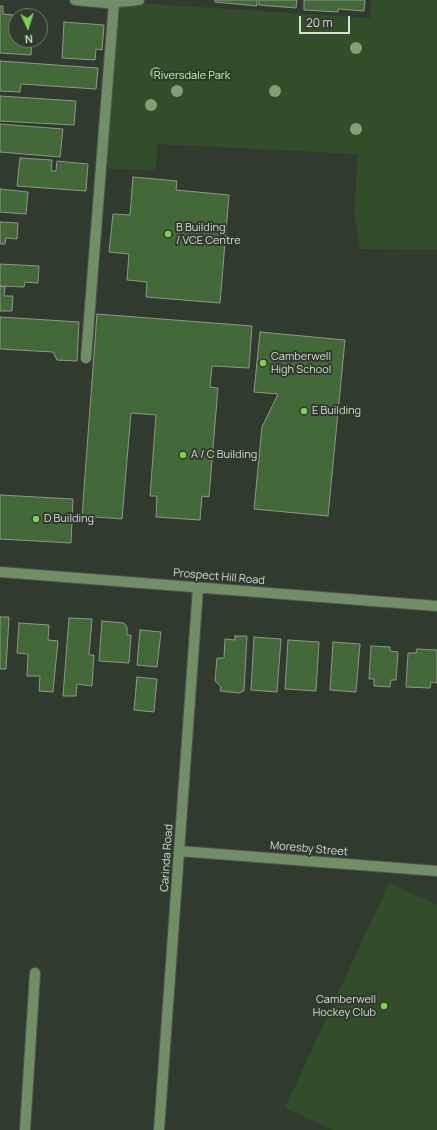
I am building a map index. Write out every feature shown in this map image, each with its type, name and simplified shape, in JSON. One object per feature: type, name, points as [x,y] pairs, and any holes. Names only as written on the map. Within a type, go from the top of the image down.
[{"type":"street","points":[[75,0],[107,3],[139,0]]},
{"type":"street","points":[[86,358],[114,2]]},
{"type":"street","name":"Prospect Hill Road","points":[[0,572],[437,606]]},
{"type":"street","name":"Carinda Road","points":[[159,1130],[198,588]]},
{"type":"street","name":"Moresby Street","points":[[179,851],[437,872]]},
{"type":"street","points":[[25,1130],[36,973]]},
{"type":"green space","name":"Riversdale Park","points":[[371,0],[437,0],[437,250],[360,249],[354,212],[358,154],[158,144],[155,171],[104,168],[118,2],[370,18]]},
{"type":"green space","name":"Camberwell Hockey Club","points":[[389,883],[437,905],[437,1130],[333,1130],[285,1108]]},
{"type":"building","points":[[215,0],[257,0],[257,6],[215,2]]},
{"type":"building","points":[[259,0],[297,0],[296,8],[259,5]]},
{"type":"building","points":[[304,0],[365,0],[364,11],[338,9],[338,12],[304,10]]},
{"type":"building","points":[[0,6],[3,6],[3,14],[8,15],[8,48],[31,48],[31,55],[0,53]]},
{"type":"building","points":[[64,22],[104,25],[102,50],[96,49],[95,60],[62,58]]},
{"type":"building","points":[[0,61],[98,68],[96,89],[21,84],[20,92],[0,91]]},
{"type":"building","points":[[0,96],[76,101],[74,125],[0,121]]},
{"type":"building","points":[[0,124],[63,129],[60,157],[0,152]]},
{"type":"building","points":[[20,158],[52,160],[51,171],[56,171],[57,161],[88,164],[86,191],[17,186]]},
{"type":"building","name":"B Building / VCE Centre","points":[[133,177],[177,181],[176,190],[229,195],[220,303],[146,297],[147,282],[127,280],[129,254],[109,252],[113,214],[130,215]]},
{"type":"building","points":[[0,189],[28,192],[26,214],[0,212]]},
{"type":"building","points":[[0,222],[18,223],[17,239],[6,238],[5,244],[0,244]]},
{"type":"building","points":[[0,264],[39,266],[38,283],[25,282],[24,287],[0,286]]},
{"type":"building","points":[[0,286],[5,287],[4,296],[13,296],[12,311],[0,311]]},
{"type":"building","name":"A / C Building","points":[[97,314],[252,326],[249,368],[212,366],[210,387],[218,388],[209,497],[202,496],[200,520],[156,517],[157,496],[150,496],[156,415],[131,413],[122,519],[82,516]]},
{"type":"building","points":[[0,317],[79,322],[77,361],[57,360],[53,352],[0,349]]},
{"type":"building","name":"E Building","points":[[260,332],[345,340],[328,516],[254,509],[262,427],[278,394],[254,392]]},
{"type":"building","name":"D Building","points":[[0,495],[73,499],[71,543],[0,539]]},
{"type":"building","points":[[0,617],[9,617],[6,669],[0,669]]},
{"type":"building","points":[[69,618],[92,619],[89,655],[94,655],[92,686],[77,684],[76,696],[63,696]]},
{"type":"building","points":[[102,621],[124,623],[127,627],[127,635],[131,635],[129,663],[99,661]]},
{"type":"building","points":[[19,623],[49,625],[48,640],[58,641],[53,692],[39,691],[40,676],[27,676],[28,654],[17,653]]},
{"type":"building","points":[[140,630],[161,632],[157,667],[137,665]]},
{"type":"building","points":[[235,636],[247,636],[244,691],[239,693],[220,691],[221,687],[215,681],[217,658],[224,658],[225,639],[235,640]]},
{"type":"building","points":[[254,637],[281,639],[277,692],[251,690]]},
{"type":"building","points":[[288,640],[319,642],[316,691],[285,689]]},
{"type":"building","points":[[333,642],[360,644],[356,692],[330,690]]},
{"type":"building","points":[[371,646],[390,647],[390,651],[398,652],[396,680],[391,680],[390,687],[374,686],[374,679],[369,679]]},
{"type":"building","points":[[417,649],[437,650],[437,683],[431,682],[430,688],[406,687],[408,653],[416,653]]},
{"type":"building","points":[[137,677],[157,679],[154,712],[134,710]]},
{"type":"place","name":"B Building / VCE Centre","points":[[168,234]]},
{"type":"place","name":"Camberwell High School","points":[[263,363]]},
{"type":"place","name":"E Building","points":[[304,411]]},
{"type":"place","name":"A / C Building","points":[[183,455]]},
{"type":"place","name":"D Building","points":[[36,519]]},
{"type":"place","name":"Camberwell Hockey Club","points":[[384,1006]]}]
